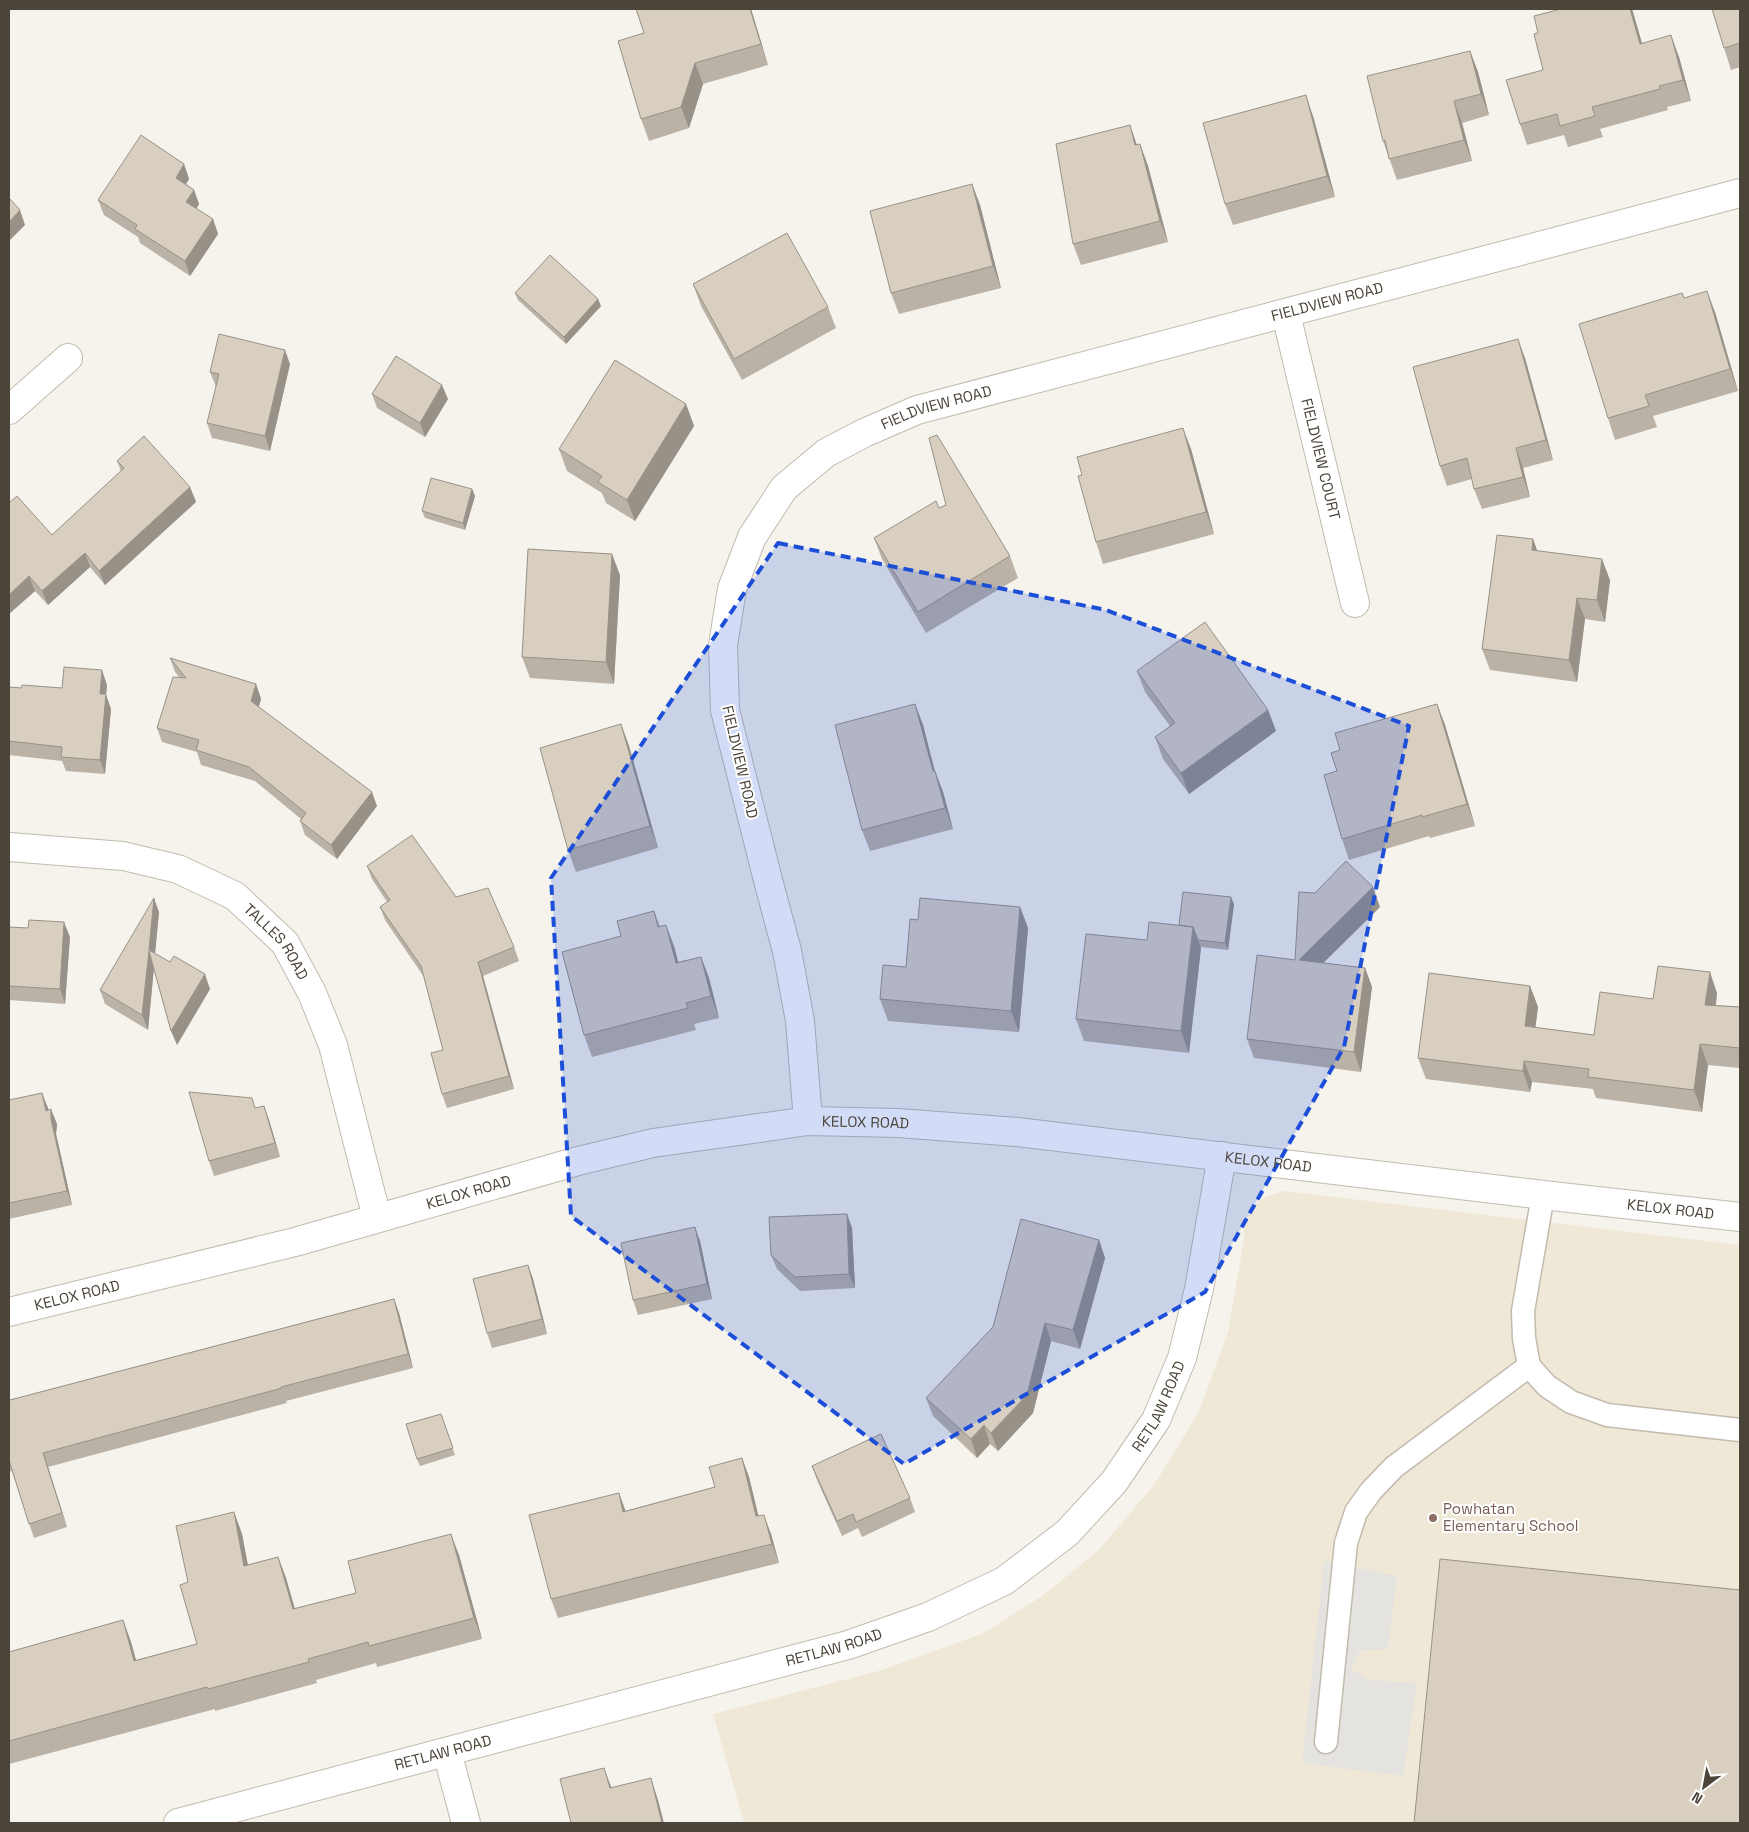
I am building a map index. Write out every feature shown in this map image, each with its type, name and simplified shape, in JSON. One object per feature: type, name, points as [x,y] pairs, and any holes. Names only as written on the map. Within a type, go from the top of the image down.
[{"type":"street","name":"FIELDVIEW ROAD","points":[[808,1121],[800,1021],[788,951],[769,884],[726,710],[723,645],[732,589],[752,537],[784,488],[826,453],[864,433],[917,410],[1740,193]]},
{"type":"street","name":"FIELDVIEW COURT","points":[[1286,314],[1354,603]]},
{"type":"street","points":[[9,410],[68,358]]},
{"type":"street","name":"TALLES ROAD","points":[[9,847],[123,856],[178,869],[235,896],[285,943],[312,993],[333,1046],[377,1218]]},
{"type":"street","name":"KELOX ROAD","points":[[9,1312],[296,1242],[578,1161],[653,1143],[808,1121],[898,1123],[1017,1132],[1740,1217]]},
{"type":"street","name":"RETLAW ROAD","points":[[178,1823],[857,1642],[928,1617],[1004,1581],[1068,1533],[1114,1482],[1156,1420],[1182,1358],[1199,1289],[1222,1156]]},
{"type":"street","points":[[447,1752],[466,1823]]},
{"type":"lane","points":[[1543,1195],[1523,1311],[1524,1338],[1529,1366],[1547,1386],[1571,1402],[1607,1415],[1740,1430]]},
{"type":"lane","points":[[1326,1742],[1346,1543],[1356,1512],[1371,1491],[1394,1467],[1529,1366]]},
{"type":"highlighted area","points":[[778,543],[1106,610],[1409,726],[1344,1047],[1205,1292],[904,1464],[571,1216],[551,878]]},
{"type":"shaded area","name":"Powhatan Elementary School","points":[[1284,1191],[1740,1245],[1740,1823],[744,1823],[713,1714],[882,1670],[984,1633],[1042,1596],[1098,1551],[1154,1485],[1198,1414],[1228,1332],[1244,1240],[1244,1226],[1252,1207],[1265,1197]]},
{"type":"shaded area","points":[[1324,1561],[1397,1576],[1388,1649],[1360,1651],[1351,1669],[1369,1680],[1417,1683],[1403,1776],[1302,1763]]},
{"type":"building","points":[[636,9],[750,9],[761,44],[695,63],[681,107],[641,119],[618,41],[644,33]]},
{"type":"building","points":[[1561,9],[1630,9],[1640,44],[1671,35],[1683,80],[1659,86],[1660,89],[1592,107],[1595,116],[1560,126],[1557,114],[1520,124],[1506,80],[1543,70],[1534,34],[1538,33],[1534,16]]},
{"type":"building","points":[[1712,9],[1740,9],[1740,43],[1724,48]]},
{"type":"building","points":[[1470,51],[1481,94],[1454,101],[1464,140],[1389,159],[1367,76]]},
{"type":"building","points":[[1306,95],[1327,176],[1225,204],[1203,123]]},
{"type":"building","points":[[1130,125],[1135,145],[1140,144],[1160,221],[1073,244],[1056,144]]},
{"type":"building","points":[[141,135],[184,164],[176,178],[194,190],[186,202],[213,219],[185,261],[135,229],[137,225],[98,200]]},
{"type":"building","points":[[972,184],[993,266],[891,293],[870,211]]},
{"type":"building","points":[[9,198],[20,210],[9,222]]},
{"type":"building","points":[[787,233],[828,307],[734,359],[693,284]]},
{"type":"building","points":[[550,255],[598,299],[564,337],[515,293]]},
{"type":"building","points":[[1707,291],[1730,369],[1645,395],[1649,406],[1608,418],[1579,324],[1682,293],[1684,298]]},
{"type":"building","points":[[219,334],[285,350],[265,436],[207,423],[219,374],[210,372]]},
{"type":"building","points":[[1518,339],[1546,440],[1516,448],[1523,477],[1474,489],[1467,458],[1440,466],[1413,367]]},
{"type":"building","points":[[396,356],[442,385],[420,423],[372,394]]},
{"type":"building","points":[[615,360],[686,404],[627,500],[598,482],[602,476],[559,449]]},
{"type":"building","points":[[1183,428],[1206,512],[1096,542],[1078,476],[1082,475],[1077,457]]},
{"type":"building","points":[[937,435],[1010,556],[918,612],[874,538],[936,501],[939,508],[946,505],[929,438]]},
{"type":"building","points":[[144,436],[190,487],[99,571],[85,553],[42,591],[29,576],[9,595],[9,503],[17,496],[52,535],[124,468],[117,461]]},
{"type":"building","points":[[431,478],[472,489],[463,523],[422,511]]},
{"type":"building","points":[[1497,535],[1533,539],[1532,550],[1602,559],[1597,600],[1577,598],[1569,660],[1482,649]]},
{"type":"building","points":[[528,549],[612,554],[606,662],[522,657]]},
{"type":"building","points":[[1205,622],[1268,710],[1181,773],[1155,737],[1175,723],[1137,671]]},
{"type":"building","points":[[170,658],[256,684],[251,701],[372,792],[331,845],[300,821],[306,813],[249,767],[196,750],[199,740],[157,728],[173,677],[186,678]]},
{"type":"building","points":[[64,667],[102,670],[100,694],[106,694],[100,760],[61,757],[62,747],[9,741],[9,687],[21,688],[22,685],[62,688]]},
{"type":"building","points":[[915,704],[945,808],[862,830],[835,725]]},
{"type":"building","points":[[1437,704],[1467,804],[1422,817],[1422,815],[1342,839],[1324,775],[1337,771],[1331,753],[1340,750],[1335,733]]},
{"type":"building","points":[[621,724],[650,826],[568,850],[540,748]]},
{"type":"building","points":[[412,835],[456,897],[488,888],[514,947],[478,962],[509,1076],[442,1094],[431,1053],[443,1050],[421,966],[380,907],[390,900],[367,866]]},
{"type":"building","points":[[1346,861],[1373,887],[1299,960],[1365,968],[1354,1052],[1247,1039],[1257,955],[1295,960],[1299,892],[1315,893]]},
{"type":"building","points":[[1183,892],[1231,897],[1225,943],[1198,940],[1193,927],[1179,925]]},
{"type":"building","points":[[154,898],[149,950],[170,962],[174,956],[205,974],[171,1031],[149,951],[142,1015],[100,990]]},
{"type":"building","points":[[920,898],[1020,907],[1011,1011],[880,999],[883,965],[906,967],[910,919],[918,920]]},
{"type":"building","points":[[654,911],[658,927],[666,925],[676,963],[701,957],[711,996],[686,1003],[688,1008],[584,1035],[562,952],[621,936],[617,921]]},
{"type":"building","points":[[29,920],[64,922],[60,989],[9,986],[9,927],[28,928]]},
{"type":"building","points":[[1149,922],[1193,927],[1181,1031],[1076,1019],[1086,934],[1147,940]]},
{"type":"building","points":[[1658,966],[1710,972],[1705,1005],[1740,1007],[1740,1048],[1700,1044],[1694,1090],[1588,1077],[1589,1069],[1524,1061],[1523,1071],[1418,1058],[1429,973],[1530,986],[1525,1026],[1594,1035],[1600,992],[1653,999]]},
{"type":"building","points":[[189,1092],[252,1098],[255,1108],[264,1106],[275,1143],[209,1161]]},
{"type":"building","points":[[42,1093],[46,1111],[51,1109],[51,1119],[67,1191],[9,1203],[9,1100]]},
{"type":"building","points":[[847,1214],[849,1274],[795,1277],[771,1255],[769,1217]]},
{"type":"building","points":[[1021,1219],[1099,1240],[1073,1330],[1045,1323],[1027,1395],[991,1433],[984,1425],[971,1439],[926,1398],[993,1327]]},
{"type":"building","points":[[695,1227],[707,1284],[633,1300],[621,1243]]},
{"type":"building","points":[[528,1265],[542,1319],[487,1333],[473,1279]]},
{"type":"building","points":[[394,1299],[408,1354],[43,1453],[62,1513],[29,1524],[9,1460],[9,1397],[10,1400]]},
{"type":"building","points":[[441,1414],[453,1448],[417,1459],[406,1424]]},
{"type":"building","points":[[881,1434],[910,1498],[856,1522],[853,1514],[837,1521],[812,1466]]},
{"type":"building","points":[[742,1458],[756,1516],[764,1515],[772,1544],[551,1599],[529,1515],[619,1493],[623,1512],[715,1487],[709,1467]]},
{"type":"building","points":[[234,1512],[244,1566],[278,1557],[293,1609],[356,1593],[348,1561],[451,1534],[474,1618],[369,1646],[368,1642],[308,1659],[309,1662],[208,1689],[207,1687],[9,1741],[9,1652],[123,1620],[134,1661],[197,1644],[180,1585],[188,1582],[176,1526]]},
{"type":"building","points":[[1440,1559],[1740,1590],[1740,1823],[1414,1823]]},
{"type":"building","points":[[604,1768],[610,1788],[651,1778],[662,1823],[571,1823],[560,1779]]},
{"type":"place","name":"Powhatan Elementary School","points":[[1433,1518]]}]
